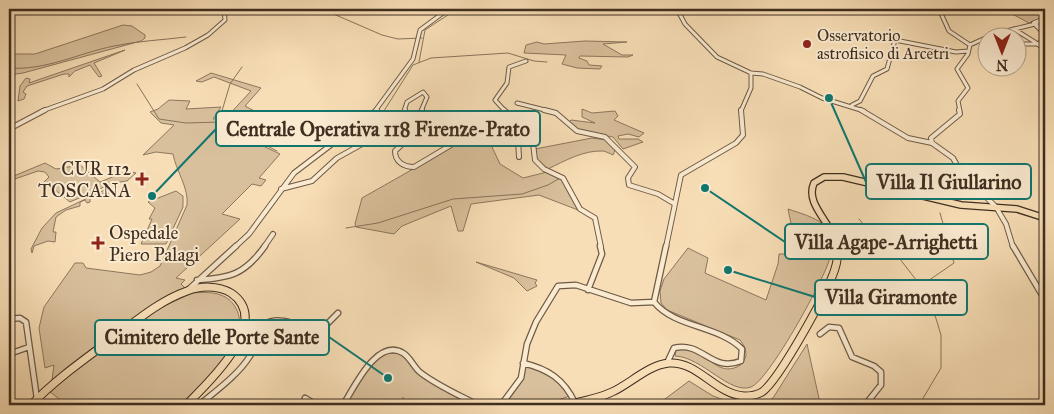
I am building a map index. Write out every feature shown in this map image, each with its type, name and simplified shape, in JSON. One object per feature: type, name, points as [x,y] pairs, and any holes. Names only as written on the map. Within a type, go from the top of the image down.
[{"type":"main road","points":[[564,405],[594,402],[667,363],[690,367],[732,393],[742,396],[753,396],[763,392],[772,384],[832,274],[838,257],[834,232],[812,202],[812,185],[819,179],[829,176],[843,177],[952,203],[1017,209],[1045,218]]},
{"type":"main road","points":[[31,405],[62,377],[152,309],[188,291],[210,288],[228,292],[240,302],[245,320],[242,337],[231,356],[186,405]]},
{"type":"street","points":[[9,129],[40,112],[102,90],[129,72],[169,56],[218,28],[226,17],[224,9]]},
{"type":"street","points":[[677,9],[681,19],[712,53],[751,72],[757,72],[800,87],[828,100],[852,106],[908,138],[932,143],[953,158],[960,171],[996,207],[1006,224],[1014,249],[1045,300]]},
{"type":"street","points":[[939,9],[949,31],[969,47]]},
{"type":"street","points":[[188,291],[197,280],[249,234],[294,172],[378,109],[414,59],[420,30],[447,10]]},
{"type":"street","points":[[1018,28],[1045,19]]},
{"type":"street","points":[[1026,44],[1044,42],[1045,36],[1034,24]]},
{"type":"street","points":[[1026,36],[1045,48]]},
{"type":"street","points":[[852,106],[860,101],[873,76],[887,69],[894,40],[956,52],[976,43]]},
{"type":"street","points":[[932,143],[931,138],[960,114],[958,101],[968,88],[957,69],[969,47]]},
{"type":"street","points":[[526,61],[509,67],[507,83],[494,100],[515,122],[532,135],[535,160],[544,169],[563,178],[580,209],[595,218],[602,254],[588,290]]},
{"type":"street","points":[[654,302],[683,173],[736,143],[743,135],[741,108],[752,86],[751,72]]},
{"type":"street","points":[[281,189],[312,181],[338,158],[391,128],[402,119],[407,102],[423,92],[427,98],[412,136],[395,151],[395,158],[398,162],[414,167],[483,126],[518,140],[519,157]]},
{"type":"street","points":[[517,103],[556,113],[577,131],[609,139],[635,167],[628,178],[630,185],[658,194],[675,204]]},
{"type":"street","points":[[197,280],[226,278],[236,275],[253,262],[273,234]]},
{"type":"street","points":[[501,405],[517,386],[527,344],[536,322],[558,286],[570,284],[638,303],[654,302]]},
{"type":"street","points":[[654,302],[662,312],[733,340],[742,349],[741,361],[733,366],[718,365],[694,347],[687,345],[674,348],[668,357],[667,363]]},
{"type":"street","points":[[199,405],[231,378],[248,358],[256,344],[259,330],[264,325],[286,321],[295,326],[292,333],[280,334],[272,341],[271,350],[279,353],[308,342],[338,313]]},
{"type":"street","points":[[9,319],[20,318],[26,322],[37,399]]},
{"type":"street","points":[[820,334],[829,327],[838,328],[844,332],[848,351],[853,358],[873,365],[881,372],[883,379],[881,386],[871,395],[865,405]]},
{"type":"street","points":[[9,354],[29,347]]},
{"type":"street","points":[[343,405],[372,360],[380,353],[397,351],[404,353],[424,375],[478,405]]},
{"type":"street","points":[[523,363],[558,375],[569,389],[575,403]]},
{"type":"street","points":[[305,398],[317,405]]},
{"type":"shaded area","points":[[1003,9],[1045,9],[1045,18],[1029,23]]},
{"type":"shaded area","points":[[123,25],[132,26],[145,35],[145,38],[141,41],[23,73],[9,75],[9,54],[35,54]]},
{"type":"shaded area","points":[[585,41],[627,42],[603,44],[622,55],[633,55],[628,57],[580,56],[579,58],[587,61],[589,65],[602,66],[600,69],[577,68],[562,64],[566,55],[524,53],[526,45],[537,42],[544,44]]},
{"type":"shaded area","points":[[125,50],[94,63],[102,76],[99,77],[90,65],[75,71],[69,77],[69,74],[64,74],[27,86],[23,92],[26,94],[24,99],[18,101],[20,86],[26,78],[30,79],[29,83]]},
{"type":"shaded area","points":[[211,73],[261,88],[245,106],[260,114],[240,135],[280,154],[259,178],[266,180],[261,186],[252,184],[222,214],[240,219],[176,278],[185,280],[181,284],[185,288],[146,309],[52,380],[54,365],[45,368],[39,328],[44,307],[75,263],[83,263],[86,268],[140,275],[151,272],[160,266],[187,205],[186,192],[173,154],[156,152],[143,155],[174,125],[161,123],[150,112],[158,109],[169,100],[190,101],[186,109],[221,107],[213,119],[226,118],[251,91],[214,77],[202,82],[196,81]]},
{"type":"shaded area","points":[[582,109],[592,113],[615,111],[618,116],[614,120],[644,133],[639,137],[628,134],[618,136],[619,139],[638,139],[643,142],[623,149],[613,137],[580,131],[569,122],[571,120],[595,123],[582,117]]},
{"type":"shaded area","points":[[475,134],[496,138],[498,140],[492,147],[500,164],[523,178],[547,172],[563,178],[578,210],[539,195],[471,204],[463,231],[458,231],[451,206],[402,226],[394,234],[356,227],[355,224],[362,198]]},
{"type":"shaded area","points":[[592,138],[607,140],[616,148],[613,155],[603,151],[589,152],[548,169],[537,159],[535,149]]},
{"type":"shaded area","points":[[45,163],[56,169],[80,165],[100,182],[127,171],[136,173],[127,181],[113,183],[70,202],[48,184],[38,188],[49,177],[45,172],[38,171],[9,181],[9,178]]},
{"type":"shaded area","points":[[111,187],[111,192],[107,194],[106,191],[97,198],[96,195],[90,198],[90,202],[87,203],[85,200],[80,202],[80,206],[66,210],[56,217],[53,232],[56,232],[55,242],[48,241],[34,246],[32,253],[31,249],[42,228],[56,213]]},
{"type":"shaded area","points":[[176,191],[183,196],[183,207],[166,244],[141,244],[152,219],[149,219],[155,208],[148,202]]},
{"type":"shaded area","points":[[788,209],[811,217],[823,224],[829,236],[830,257],[806,309],[770,367],[751,387],[743,388],[734,386],[695,362],[675,356],[676,350],[686,348],[695,350],[714,364],[725,369],[737,367],[743,362],[746,353],[740,340],[667,310],[661,303],[660,291],[664,279],[688,248],[708,258],[705,273],[766,300],[778,264],[779,254],[810,254],[804,234],[793,233]]},
{"type":"shaded area","points":[[476,262],[537,280],[535,283],[537,286],[527,291],[514,278]]},
{"type":"shaded area","points":[[192,293],[215,293],[230,300],[239,318],[238,332],[233,346],[213,373],[180,405],[67,405],[49,391],[160,308]]},
{"type":"shaded area","points":[[807,344],[820,403],[829,405],[761,405],[773,398]]},
{"type":"shaded area","points":[[389,353],[401,354],[420,373],[476,405],[411,405],[402,397],[410,405],[345,405],[375,358]]},
{"type":"shaded area","points":[[524,365],[548,371],[570,396],[542,405],[502,405],[518,385]]},
{"type":"shaded area","points":[[689,381],[713,396],[738,405],[691,405],[685,400],[678,405],[657,405]]},
{"type":"waterway","points":[[322,9],[382,35],[398,39],[422,38]]},
{"type":"waterway","points":[[419,62],[425,30],[457,9]]},
{"type":"waterway","points":[[9,68],[36,67],[123,44],[186,37]]},
{"type":"waterway","points":[[372,120],[382,114],[413,65],[431,58],[508,53],[534,61],[547,62]]},
{"type":"waterway","points":[[219,121],[230,84],[242,67]]},
{"type":"waterway","points":[[137,84],[159,119],[186,123],[221,122],[277,151]]},
{"type":"waterway","points":[[346,228],[378,223],[453,199],[522,194],[548,185],[560,178]]},
{"type":"waterway","points":[[922,285],[954,263],[940,213]]},
{"type":"waterway","points":[[859,219],[874,237],[893,250],[920,285],[934,312],[941,335],[941,368],[919,405]]},
{"type":"place","name":"Osservatorio astrofisico di Arcetri","points":[[807,44]]},
{"type":"place","name":"Villa Il Giullarino","points":[[829,98]]},
{"type":"place","name":"CUR 112 TOSCANA","points":[[142,179]]},
{"type":"place","name":"Villa Agape-Arrighetti","points":[[705,188]]},
{"type":"place","name":"Centrale Operativa 118 Firenze-Prato","points":[[152,196]]},
{"type":"place","name":"Ospedale Piero Palagi","points":[[98,243]]},
{"type":"place","name":"Villa Giramonte","points":[[728,270]]},
{"type":"place","name":"Cimitero delle Porte Sante","points":[[388,378]]}]
